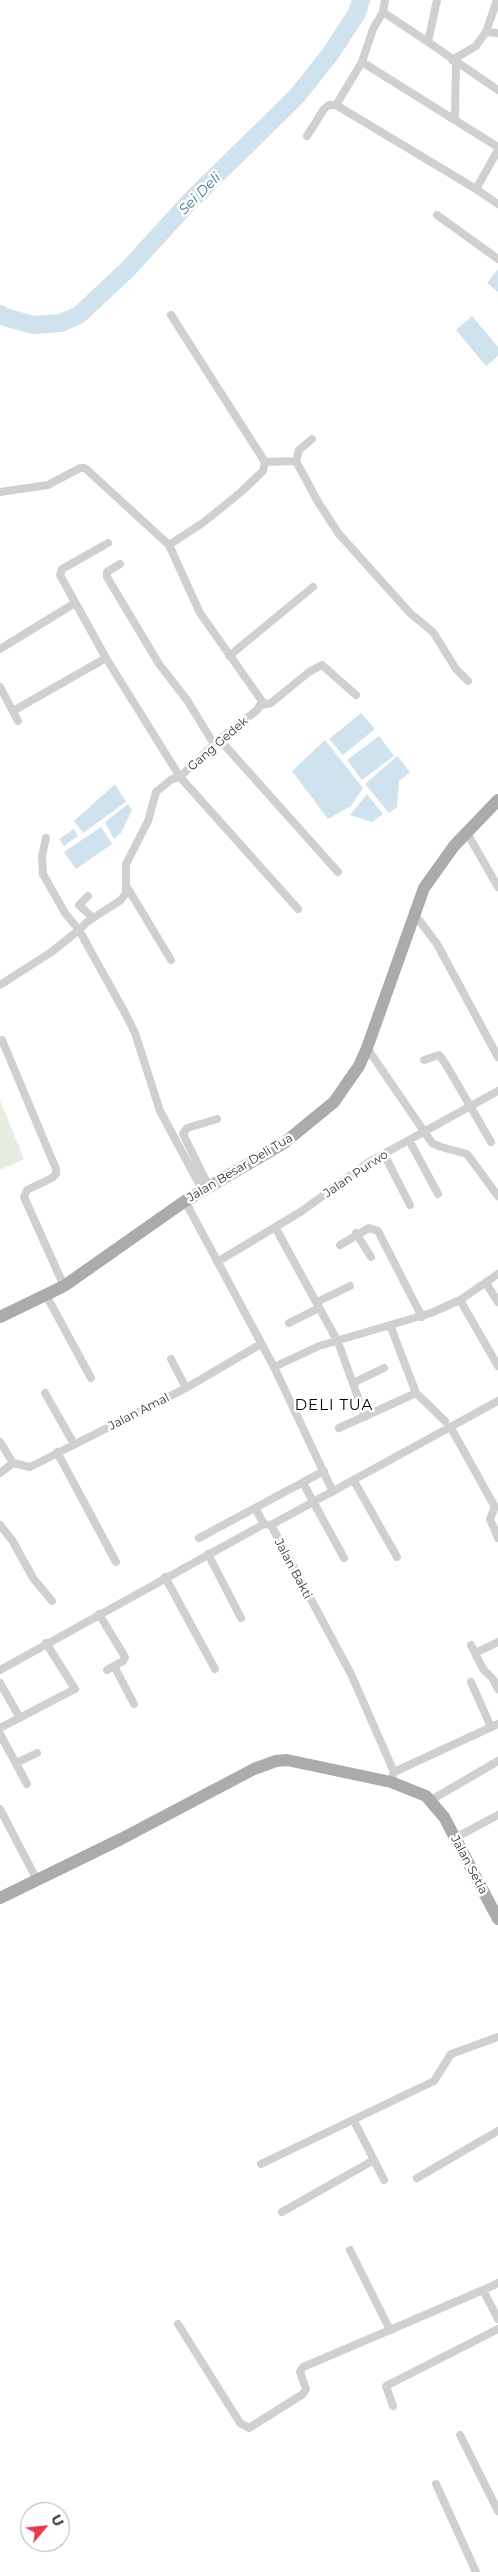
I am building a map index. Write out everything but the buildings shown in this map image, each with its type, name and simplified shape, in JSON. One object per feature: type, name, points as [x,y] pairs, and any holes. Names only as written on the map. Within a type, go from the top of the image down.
[{"type":"main road","name":"Jalan Besar Deli Tua","points":[[0,1317],[64,1286],[185,1201],[284,1143],[334,1102],[358,1066],[367,1048],[413,912],[428,882],[466,833],[498,800]]},
{"type":"main road","points":[[0,1898],[254,1769],[276,1761],[287,1760],[393,1777],[431,1800]]},
{"type":"main road","name":"Jalan Setia","points":[[431,1800],[440,1811],[498,1919]]},
{"type":"street","points":[[336,105],[362,62],[373,29],[383,12],[385,0]]},
{"type":"street","points":[[428,42],[437,0]]},
{"type":"street","points":[[454,61],[471,49],[486,32],[497,0]]},
{"type":"street","points":[[383,12],[498,90]]},
{"type":"street","points":[[486,32],[498,33]]},
{"type":"street","points":[[454,61],[455,118]]},
{"type":"street","points":[[362,62],[455,118],[498,148],[476,189]]},
{"type":"street","points":[[308,136],[324,109],[329,105],[336,105],[498,204]]},
{"type":"street","points":[[437,216],[498,259]]},
{"type":"street","points":[[170,545],[204,522],[241,492],[263,471],[265,462],[171,315]]},
{"type":"street","points":[[312,439],[299,450],[296,461],[318,502],[339,534],[410,613],[433,632],[456,669],[468,682]]},
{"type":"street","points":[[265,462],[296,461]]},
{"type":"street","points":[[0,492],[48,484],[80,468],[85,468],[170,545],[200,612],[260,698],[261,705]]},
{"type":"street","points":[[108,543],[60,572],[75,603],[106,658],[180,777],[298,909]]},
{"type":"street","points":[[120,564],[107,572],[107,577],[159,664],[217,742],[338,872]]},
{"type":"street","points":[[229,656],[313,587]]},
{"type":"street","points":[[0,649],[75,603]]},
{"type":"street","points":[[13,711],[106,658]]},
{"type":"street","name":"Gang Gedek","points":[[127,887],[126,864],[148,821],[156,792],[172,779],[180,777],[217,742],[261,705],[272,703],[309,672],[322,666],[356,695]]},
{"type":"street","points":[[0,687],[18,721]]},
{"type":"street","points":[[466,833],[498,888]]},
{"type":"street","points":[[46,838],[42,856],[43,874],[65,913],[79,930],[129,1020],[165,1122],[206,1189]]},
{"type":"street","points":[[0,985],[50,953],[92,918],[121,900],[127,887]]},
{"type":"street","points":[[127,887],[171,960]]},
{"type":"street","points":[[88,896],[79,905],[92,918]]},
{"type":"street","points":[[413,912],[437,944],[498,1056]]},
{"type":"street","points":[[2,1040],[56,1169],[56,1174],[52,1178],[27,1190],[24,1197],[64,1286]]},
{"type":"street","points":[[367,1048],[435,1145],[470,1157],[498,1196]]},
{"type":"street","points":[[424,1060],[439,1055],[452,1072],[491,1142]]},
{"type":"street","name":"Jalan Purwo","points":[[216,1262],[302,1211],[384,1154],[498,1091]]},
{"type":"street","points":[[206,1189],[183,1134],[187,1128],[217,1119]]},
{"type":"street","points":[[408,1140],[438,1194]]},
{"type":"street","points":[[384,1154],[410,1205]]},
{"type":"street","points":[[185,1201],[216,1262],[274,1367],[333,1492]]},
{"type":"street","points":[[275,1228],[338,1342],[365,1416]]},
{"type":"street","points":[[340,1245],[356,1233],[370,1228],[378,1231],[422,1317]]},
{"type":"street","points":[[356,1233],[371,1257]]},
{"type":"street","points":[[274,1367],[318,1346],[338,1342],[422,1317],[460,1300],[498,1274]]},
{"type":"street","points":[[486,1282],[498,1302]]},
{"type":"street","points":[[289,1323],[350,1286]]},
{"type":"street","points":[[46,1295],[91,1378]]},
{"type":"street","points":[[460,1300],[498,1366]]},
{"type":"street","points":[[390,1325],[416,1393],[445,1421]]},
{"type":"street","name":"Jalan Amal","points":[[12,1463],[30,1467],[186,1388],[261,1344]]},
{"type":"street","points":[[171,1359],[186,1388]]},
{"type":"street","points":[[353,1383],[384,1368]]},
{"type":"street","points":[[46,1393],[74,1444]]},
{"type":"street","points":[[339,1428],[416,1393]]},
{"type":"street","name":"Jalan Bakti","points":[[393,1777],[351,1674],[267,1524],[354,1481],[498,1401]]},
{"type":"street","points":[[451,1428],[497,1506],[490,1519],[498,1538]]},
{"type":"street","points":[[0,1442],[12,1463],[0,1473]]},
{"type":"street","points":[[57,1452],[116,1562]]},
{"type":"street","points":[[199,1538],[324,1471]]},
{"type":"street","points":[[354,1481],[397,1557]]},
{"type":"street","points":[[302,1482],[344,1558]]},
{"type":"street","points":[[0,1670],[165,1577],[267,1524],[255,1508]]},
{"type":"street","points":[[0,1525],[12,1540],[33,1578],[52,1601]]},
{"type":"street","points":[[208,1554],[241,1618]]},
{"type":"street","points":[[165,1577],[215,1669]]},
{"type":"street","points":[[100,1614],[125,1657],[123,1661],[111,1668],[134,1704]]},
{"type":"street","points":[[475,1654],[498,1642]]},
{"type":"street","points":[[0,1728],[75,1689],[46,1643]]},
{"type":"street","points":[[471,1645],[483,1669],[498,1689]]},
{"type":"street","points":[[393,1777],[495,1726],[470,1682]]},
{"type":"street","points":[[0,1684],[20,1718]]},
{"type":"street","points":[[0,1734],[26,1784]]},
{"type":"street","points":[[16,1763],[37,1753]]},
{"type":"street","points":[[431,1800],[498,1761]]},
{"type":"street","points":[[0,1809],[37,1880]]},
{"type":"street","points":[[455,1838],[498,1815]]},
{"type":"street","points":[[261,2164],[434,2081],[451,2054],[498,2037]]},
{"type":"street","points":[[354,2121],[384,2180]]},
{"type":"street","points":[[417,2178],[498,2131]]},
{"type":"street","points":[[282,2212],[374,2160]]},
{"type":"street","points":[[350,2250],[390,2330]]},
{"type":"street","points":[[178,2324],[240,2423],[249,2428],[303,2394],[306,2389],[300,2372],[303,2367],[498,2283]]},
{"type":"street","points":[[483,2290],[498,2320]]},
{"type":"street","points":[[393,2406],[386,2386],[498,2329]]},
{"type":"street","points":[[460,2435],[498,2510]]},
{"type":"street","points":[[436,2484],[476,2572]]},
{"type":"shaded area","points":[[0,1100],[24,1159],[0,1170]]},
{"type":"water","points":[[498,269],[498,292],[487,283]]},
{"type":"water","points":[[472,316],[498,347],[498,356],[486,366],[456,330]]},
{"type":"water","points":[[361,713],[375,729],[343,755],[329,739]]},
{"type":"water","points":[[379,736],[394,756],[362,780],[347,760]]},
{"type":"water","points":[[325,740],[363,788],[351,806],[328,819],[292,771]]},
{"type":"water","points":[[397,756],[410,772],[399,781],[397,807],[389,813],[365,784]]},
{"type":"water","points":[[115,784],[126,802],[83,833],[74,821]]},
{"type":"water","points":[[367,794],[383,814],[372,822],[350,815]]},
{"type":"water","points":[[128,804],[132,810],[121,833],[114,839],[105,822]]},
{"type":"water","points":[[101,827],[112,844],[76,869],[64,852]]},
{"type":"water","points":[[74,829],[78,836],[64,846],[59,839]]},
{"type":"waterway","name":"Sei Deli","points":[[0,314],[33,325],[61,323],[79,315],[128,269],[190,201],[297,96],[331,53],[357,13],[361,0]]},
{"type":"district","name":"DELI TUA","points":[[334,1406]]}]
